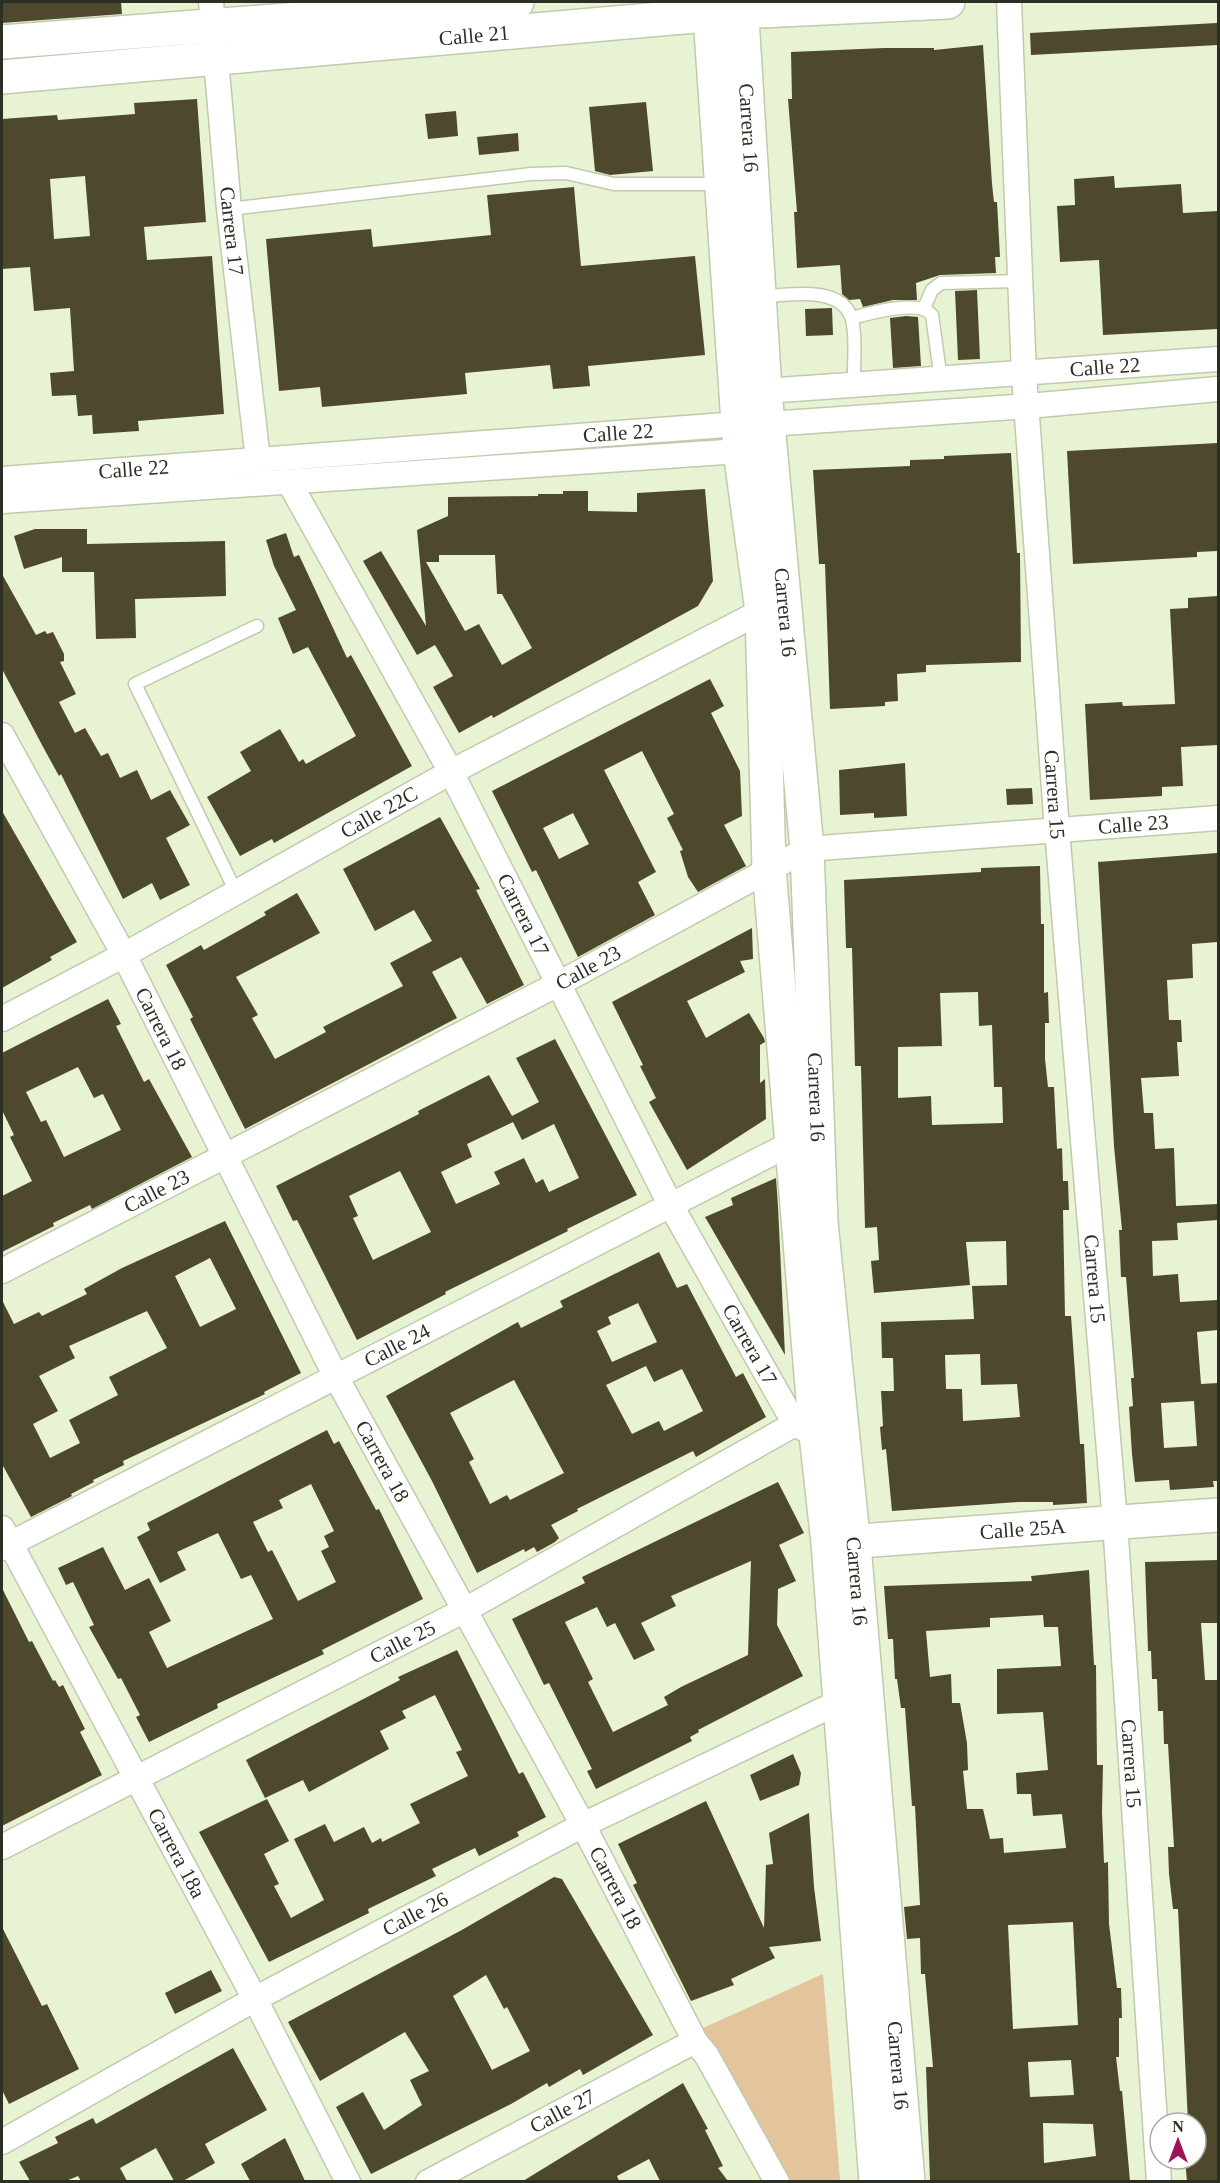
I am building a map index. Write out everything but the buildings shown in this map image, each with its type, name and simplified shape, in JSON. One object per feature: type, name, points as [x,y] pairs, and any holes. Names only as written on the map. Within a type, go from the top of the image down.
[{"type":"street","name":"Calle 21","points":[[2,42],[212,13],[517,2]]},
{"type":"street","name":"Calle 21","points":[[2,76],[214,59],[726,8],[948,2]]},
{"type":"street","name":"Carrera 15","points":[[1009,2],[1024,375],[1057,830],[1115,1531],[1159,2181]]},
{"type":"street","name":"Carrera 16","points":[[726,8],[720,184],[749,433],[807,849],[822,1222],[841,1550],[908,2181]]},
{"type":"street","name":"Carrera 16","points":[[726,8],[759,297],[765,391],[749,433],[762,611],[769,868],[792,1143],[805,1429],[841,1550],[839,1702],[876,2181]]},
{"type":"street","name":"Carrera 17","points":[[212,13],[214,59],[258,460]]},
{"type":"street","name":"Calle 22","points":[[765,391],[1024,375],[1218,359]]},
{"type":"street","name":"Calle 22","points":[[2,501],[289,482],[749,433],[1218,389]]},
{"type":"street","name":"Calle 22","points":[[2,479],[258,460],[749,433]]},
{"type":"street","name":"Carrera 17","points":[[289,482],[452,772],[670,1204],[805,1429]]},
{"type":"street","name":"Calle 22C","points":[[2,1019],[124,955],[452,772],[762,611]]},
{"type":"street","name":"Carrera 18","points":[[2,735],[124,955],[335,1375],[584,1825],[695,2041],[707,2056],[777,2181]]},
{"type":"street","name":"Calle 23","points":[[2,1271],[560,983],[807,849],[1218,818]]},
{"type":"street","name":"Calle 24","points":[[4,1540],[792,1143]]},
{"type":"street","name":"Calle 25","points":[[2,1847],[465,1610],[805,1429]]},
{"type":"street","name":"Calle 25A","points":[[1115,1531],[1218,1515]]},
{"type":"street","name":"Calle 25A","points":[[841,1550],[1115,1531],[1218,1532]]},
{"type":"street","name":"Carrera 18a","points":[[4,1540],[137,1776],[348,2181]]},
{"type":"street","name":"Calle 26","points":[[2,2142],[255,1999],[584,1825],[839,1702]]},
{"type":"street","name":"Calle 27","points":[[428,2181],[695,2041]]},
{"type":"lane","points":[[230,209],[531,174],[566,173],[614,184],[720,184]]},
{"type":"lane","points":[[924,308],[932,290],[941,283],[1020,281]]},
{"type":"lane","points":[[759,297],[822,294],[839,302],[852,318],[854,385]]},
{"type":"lane","points":[[852,318],[874,312],[924,308],[932,315],[941,380]]},
{"type":"lane","points":[[236,892],[135,684],[257,627]]},
{"type":"shaded area","points":[[823,1974],[840,2180],[788,2181],[703,2028]]}]
